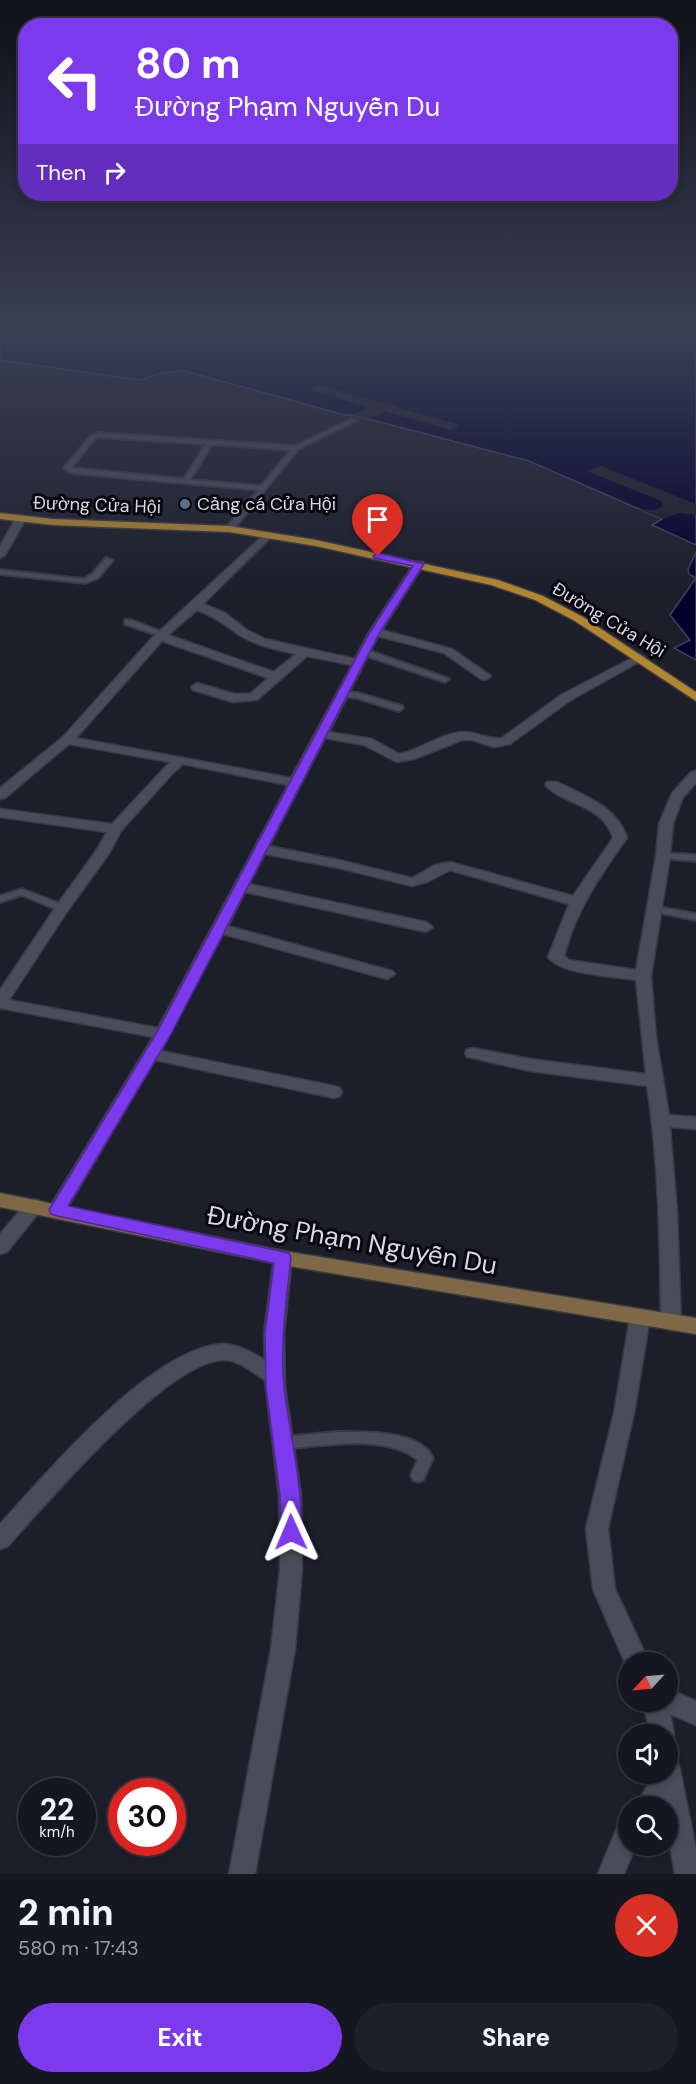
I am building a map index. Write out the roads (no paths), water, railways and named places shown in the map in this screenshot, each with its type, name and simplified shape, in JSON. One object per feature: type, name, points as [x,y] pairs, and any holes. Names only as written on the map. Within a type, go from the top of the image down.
[{"type":"main road","name":"Đường Cửa Hội","points":[[2,517],[20,520],[229,529],[419,564],[494,582],[539,598],[579,619],[696,698]]},
{"type":"main road","name":"Đường Phạm Nguyễn Du","points":[[0,1200],[283,1258],[696,1326]]},
{"type":"street","points":[[0,555],[20,520]]},
{"type":"street","points":[[0,795],[67,740],[162,635],[267,535]]},
{"type":"street","points":[[57,1210],[163,1034],[375,632],[419,564]]},
{"type":"street","points":[[196,605],[221,615],[243,632],[261,641],[304,653],[362,658]]},
{"type":"street","points":[[375,632],[448,651],[485,676]]},
{"type":"street","points":[[162,635],[276,677]]},
{"type":"street","points":[[197,687],[232,698],[253,697],[304,653]]},
{"type":"street","points":[[321,734],[368,742],[397,758],[409,756],[467,735],[489,742],[506,741],[565,698],[644,661]]},
{"type":"street","points":[[67,740],[296,783]]},
{"type":"street","points":[[163,1034],[0,1002],[62,908],[101,855],[115,829],[151,788],[179,761]]},
{"type":"street","points":[[671,1322],[668,1212],[661,1120],[648,1036],[643,976],[663,856],[666,824],[677,796],[696,775]]},
{"type":"street","points":[[552,784],[601,811],[620,832],[620,838],[600,862],[578,902],[560,940],[556,957],[565,964],[643,976]]},
{"type":"street","points":[[0,813],[115,829]]},
{"type":"street","points":[[260,849],[339,864],[412,882],[420,881],[442,866],[450,866],[578,902]]},
{"type":"street","points":[[241,887],[426,927]]},
{"type":"street","points":[[219,928],[387,974]]},
{"type":"street","points":[[473,1053],[530,1065],[655,1081]]},
{"type":"street","points":[[151,1054],[334,1092]]},
{"type":"street","points":[[661,1120],[696,1123]]},
{"type":"street","points":[[0,1248],[34,1206]]},
{"type":"street","points":[[242,1874],[283,1650],[291,1569],[290,1495],[275,1376],[274,1333],[283,1258]]},
{"type":"street","points":[[632,1652],[604,1589],[597,1528],[624,1413],[640,1317]]},
{"type":"street","points":[[0,1539],[135,1400],[190,1360],[223,1352],[240,1356],[275,1376]]},
{"type":"street","points":[[678,1705],[696,1713]]},
{"type":"street","points":[[670,1784],[688,1874]]},
{"type":"street","points":[[611,1874],[618,1856]]},
{"type":"lane","points":[[229,529],[296,448],[354,420]]},
{"type":"lane","points":[[263,488],[71,471],[67,468],[92,438],[98,435],[296,448]]},
{"type":"lane","points":[[186,481],[210,443]]},
{"type":"lane","points":[[0,572],[85,581],[95,576],[109,561]]},
{"type":"lane","points":[[128,622],[162,635]]},
{"type":"lane","points":[[362,658],[445,680]]},
{"type":"lane","points":[[342,694],[358,696],[399,708]]},
{"type":"lane","points":[[663,856],[696,858]]},
{"type":"lane","points":[[0,899],[22,892],[62,908]]},
{"type":"lane","points":[[654,909],[696,917]]},
{"type":"lane","points":[[282,1443],[386,1439],[420,1450],[426,1458],[418,1475]]},
{"type":"water","points":[[370,419],[696,419],[696,545],[652,525],[662,519],[529,461]]},
{"type":"water","points":[[696,552],[696,578],[689,574],[688,570]]},
{"type":"water","points":[[696,578],[696,660],[674,648],[690,640],[670,615]]},
{"type":"place","name":"Cảng cá Cửa Hội","points":[[185,504]]}]
